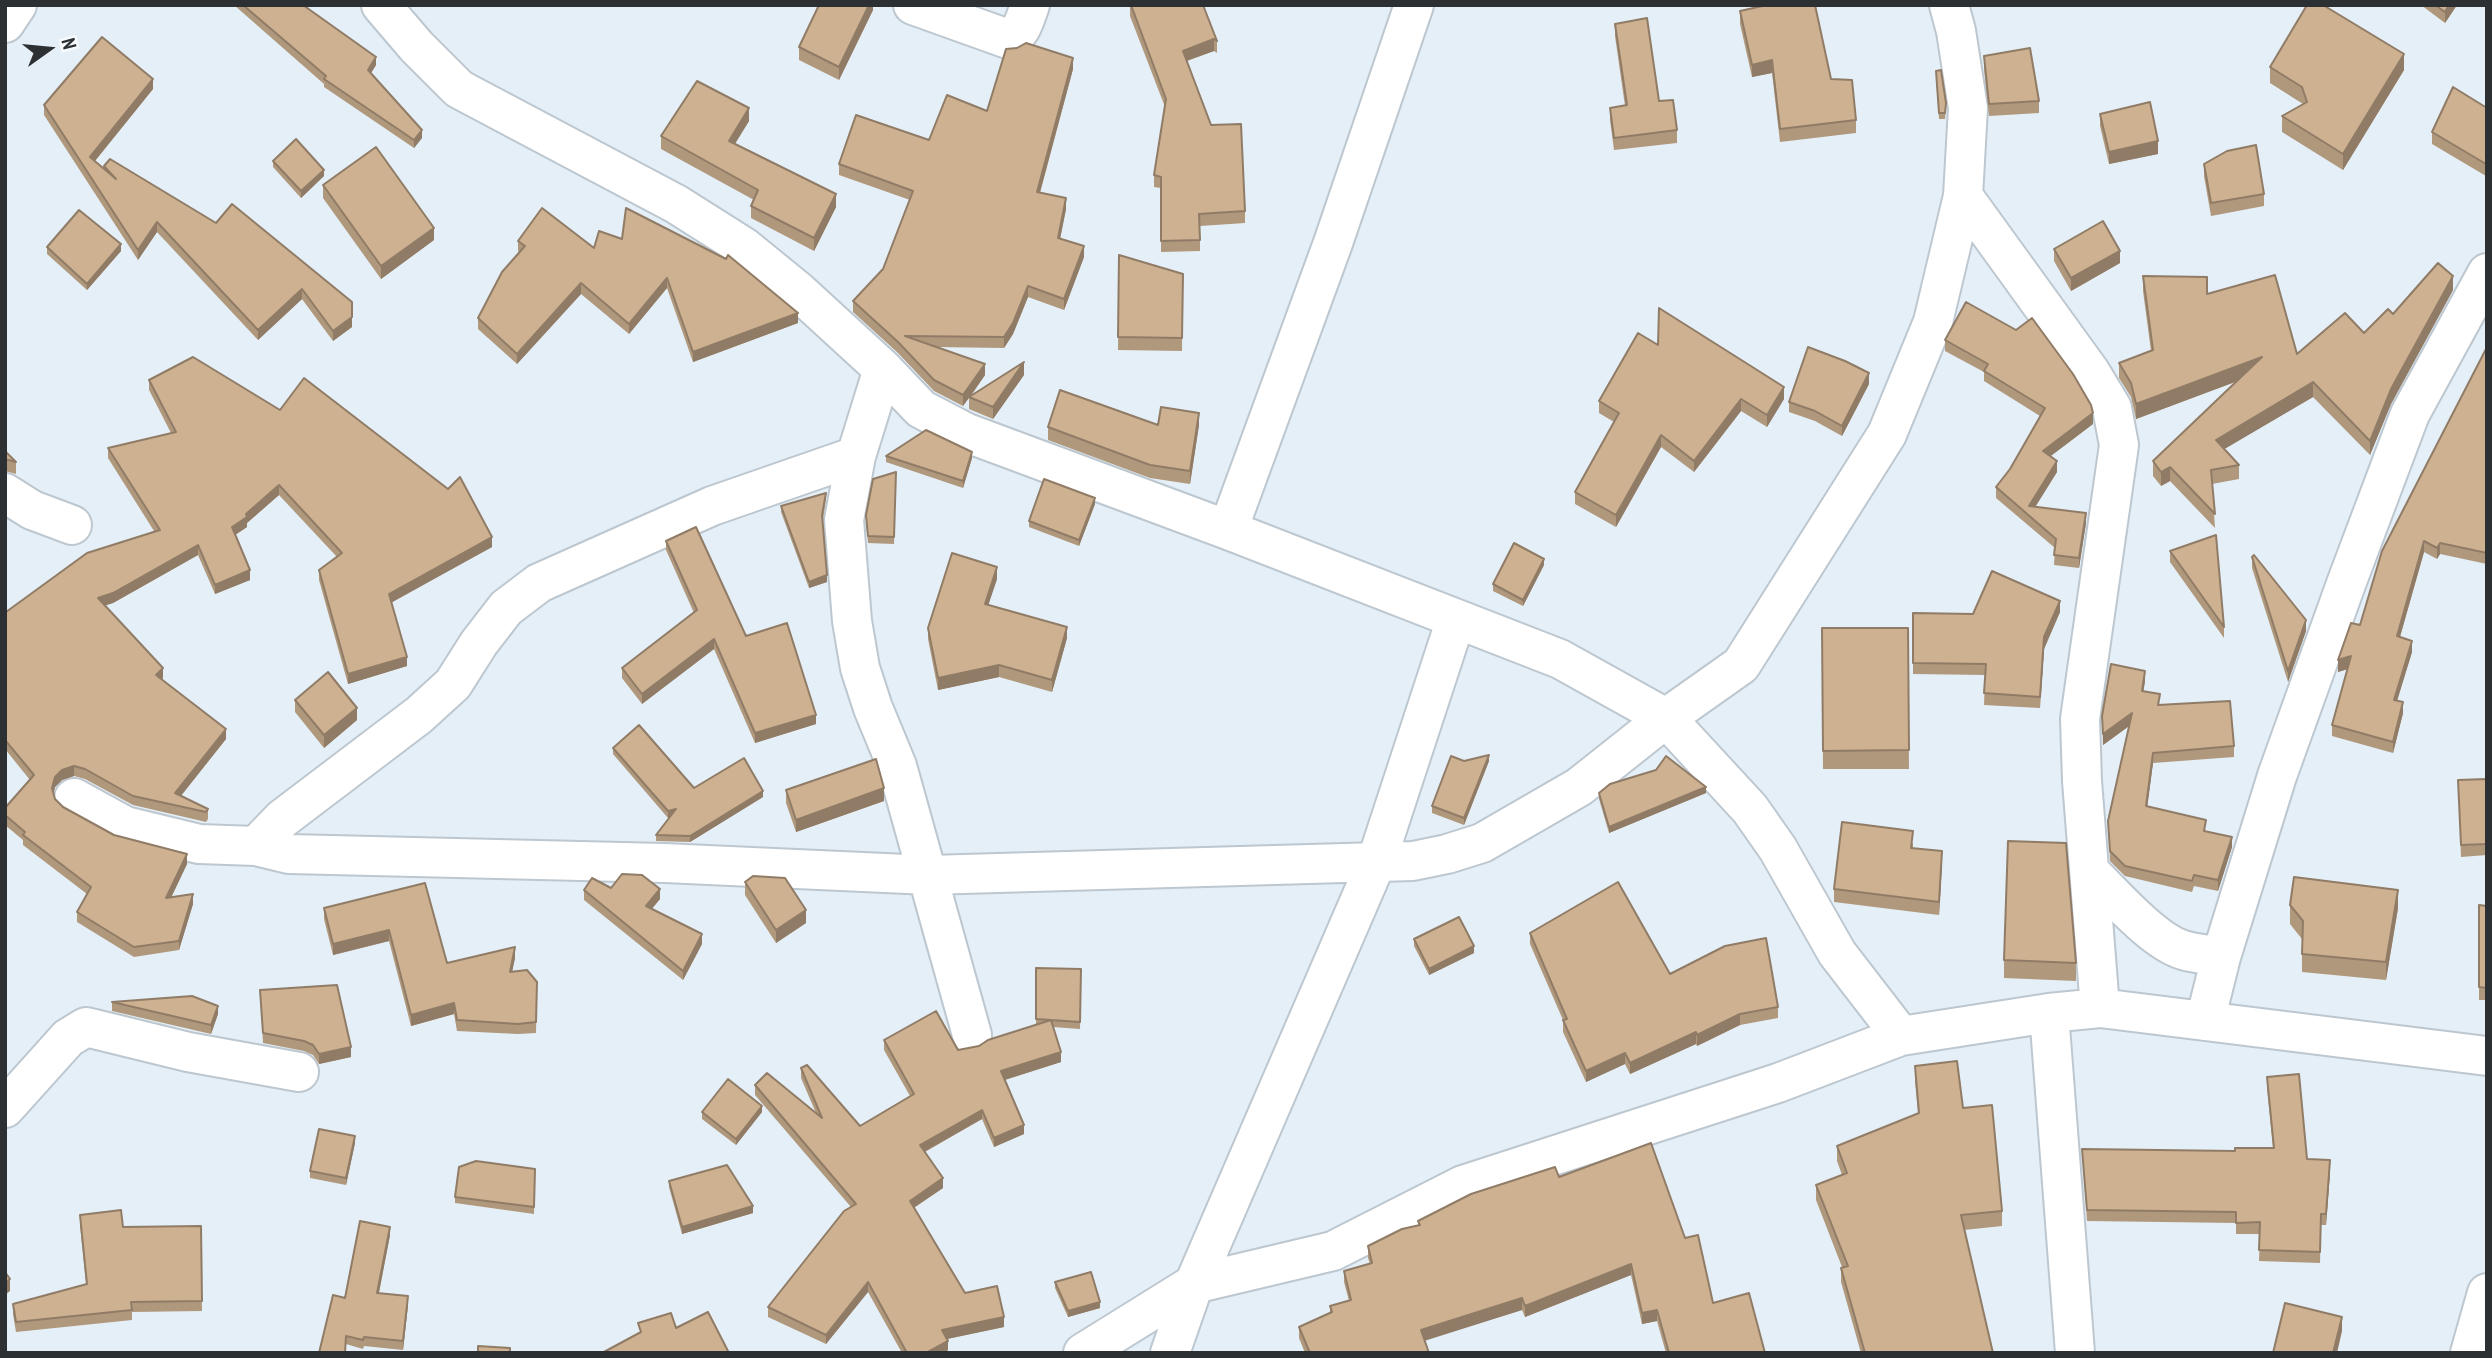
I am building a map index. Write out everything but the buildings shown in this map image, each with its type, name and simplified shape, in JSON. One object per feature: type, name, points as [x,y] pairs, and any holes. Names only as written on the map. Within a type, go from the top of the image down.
[{"type":"street","points":[[5,23],[17,5]]},
{"type":"street","points":[[382,5],[416,46],[459,89],[676,204],[744,247],[798,291],[883,369],[921,409],[967,433],[1228,530],[1560,659],[1666,718],[1750,809],[1784,859],[1837,953],[1901,1036]]},
{"type":"street","points":[[913,5],[1008,39],[1015,37],[1020,31],[1030,5]]},
{"type":"street","points":[[1228,530],[1333,243],[1414,5]]},
{"type":"street","points":[[74,798],[125,826],[199,844],[256,846],[289,854],[664,863],[929,875],[1413,862],[1447,855],[1482,843],[1579,787],[1666,718],[1741,665],[1887,434],[1933,322],[1963,196],[1968,108],[1949,5]]},
{"type":"street","points":[[1963,196],[2091,373],[2112,408],[2119,445],[2080,719],[2082,781],[2100,1008]]},
{"type":"street","points":[[2204,1021],[2277,776],[2341,596],[2410,414],[2487,273]]},
{"type":"street","points":[[883,369],[856,456],[844,520],[847,569],[860,668],[897,766],[972,1035]]},
{"type":"street","points":[[256,846],[282,819],[453,684],[479,643],[506,608],[539,583],[712,506],[856,456]]},
{"type":"street","points":[[5,493],[32,510],[72,525]]},
{"type":"street","points":[[1170,1353],[1194,1284],[1376,863],[1456,619]]},
{"type":"street","points":[[2090,872],[2169,945],[2221,957]]},
{"type":"street","points":[[1083,1353],[1194,1284],[1333,1251],[1463,1185],[1778,1083],[1901,1036],[2049,1013],[2100,1008],[2487,1056]]},
{"type":"street","points":[[2049,1013],[2076,1353]]},
{"type":"street","points":[[5,1108],[68,1038],[86,1027],[188,1052],[299,1072]]},
{"type":"street","points":[[2470,1353],[2487,1293]]}]
